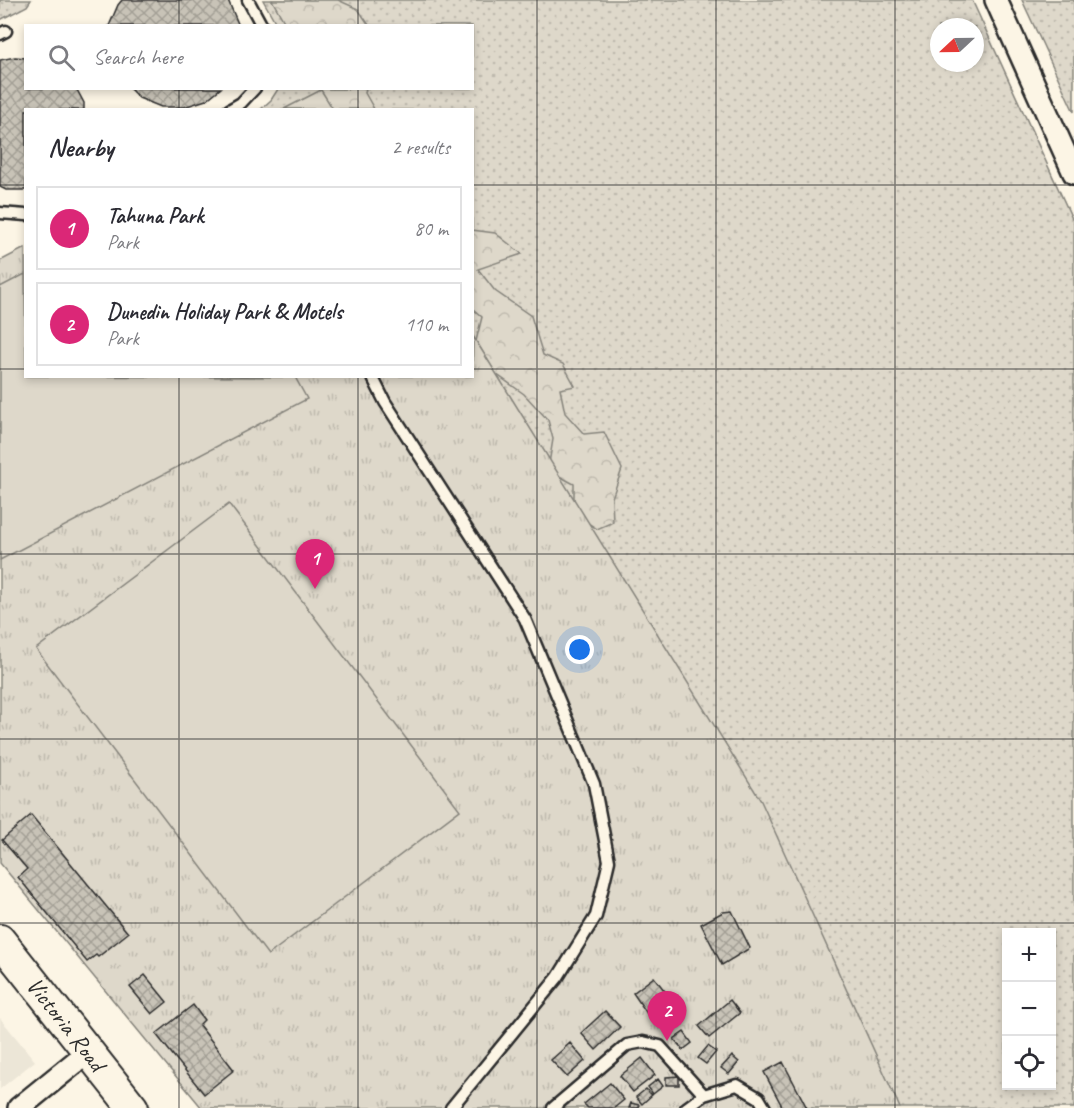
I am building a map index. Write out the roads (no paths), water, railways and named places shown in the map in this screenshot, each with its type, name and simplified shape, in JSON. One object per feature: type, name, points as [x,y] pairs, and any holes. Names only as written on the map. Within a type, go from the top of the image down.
[{"type":"street","points":[[996,0],[1074,173]]},
{"type":"street","name":"Victoria Road","points":[[0,940],[133,1108]]},
{"type":"street","points":[[19,1108],[88,1052]]},
{"type":"lane","points":[[248,0],[261,24]]},
{"type":"lane","points":[[232,108],[241,103],[253,90]]},
{"type":"lane","points":[[0,213],[24,215]]},
{"type":"lane","points":[[373,378],[385,402],[525,619],[594,784],[609,861],[596,916],[558,977],[451,1108]]},
{"type":"lane","points":[[553,1108],[627,1045],[643,1042],[660,1046],[704,1095]]},
{"type":"lane","points":[[686,1108],[704,1095],[737,1085],[759,1098],[765,1108]]},
{"type":"place","name":"Tahuna Park","points":[[315,589]]},
{"type":"place","name":"Dunedin Holiday Park & Motels","points":[[667,1041]]}]
